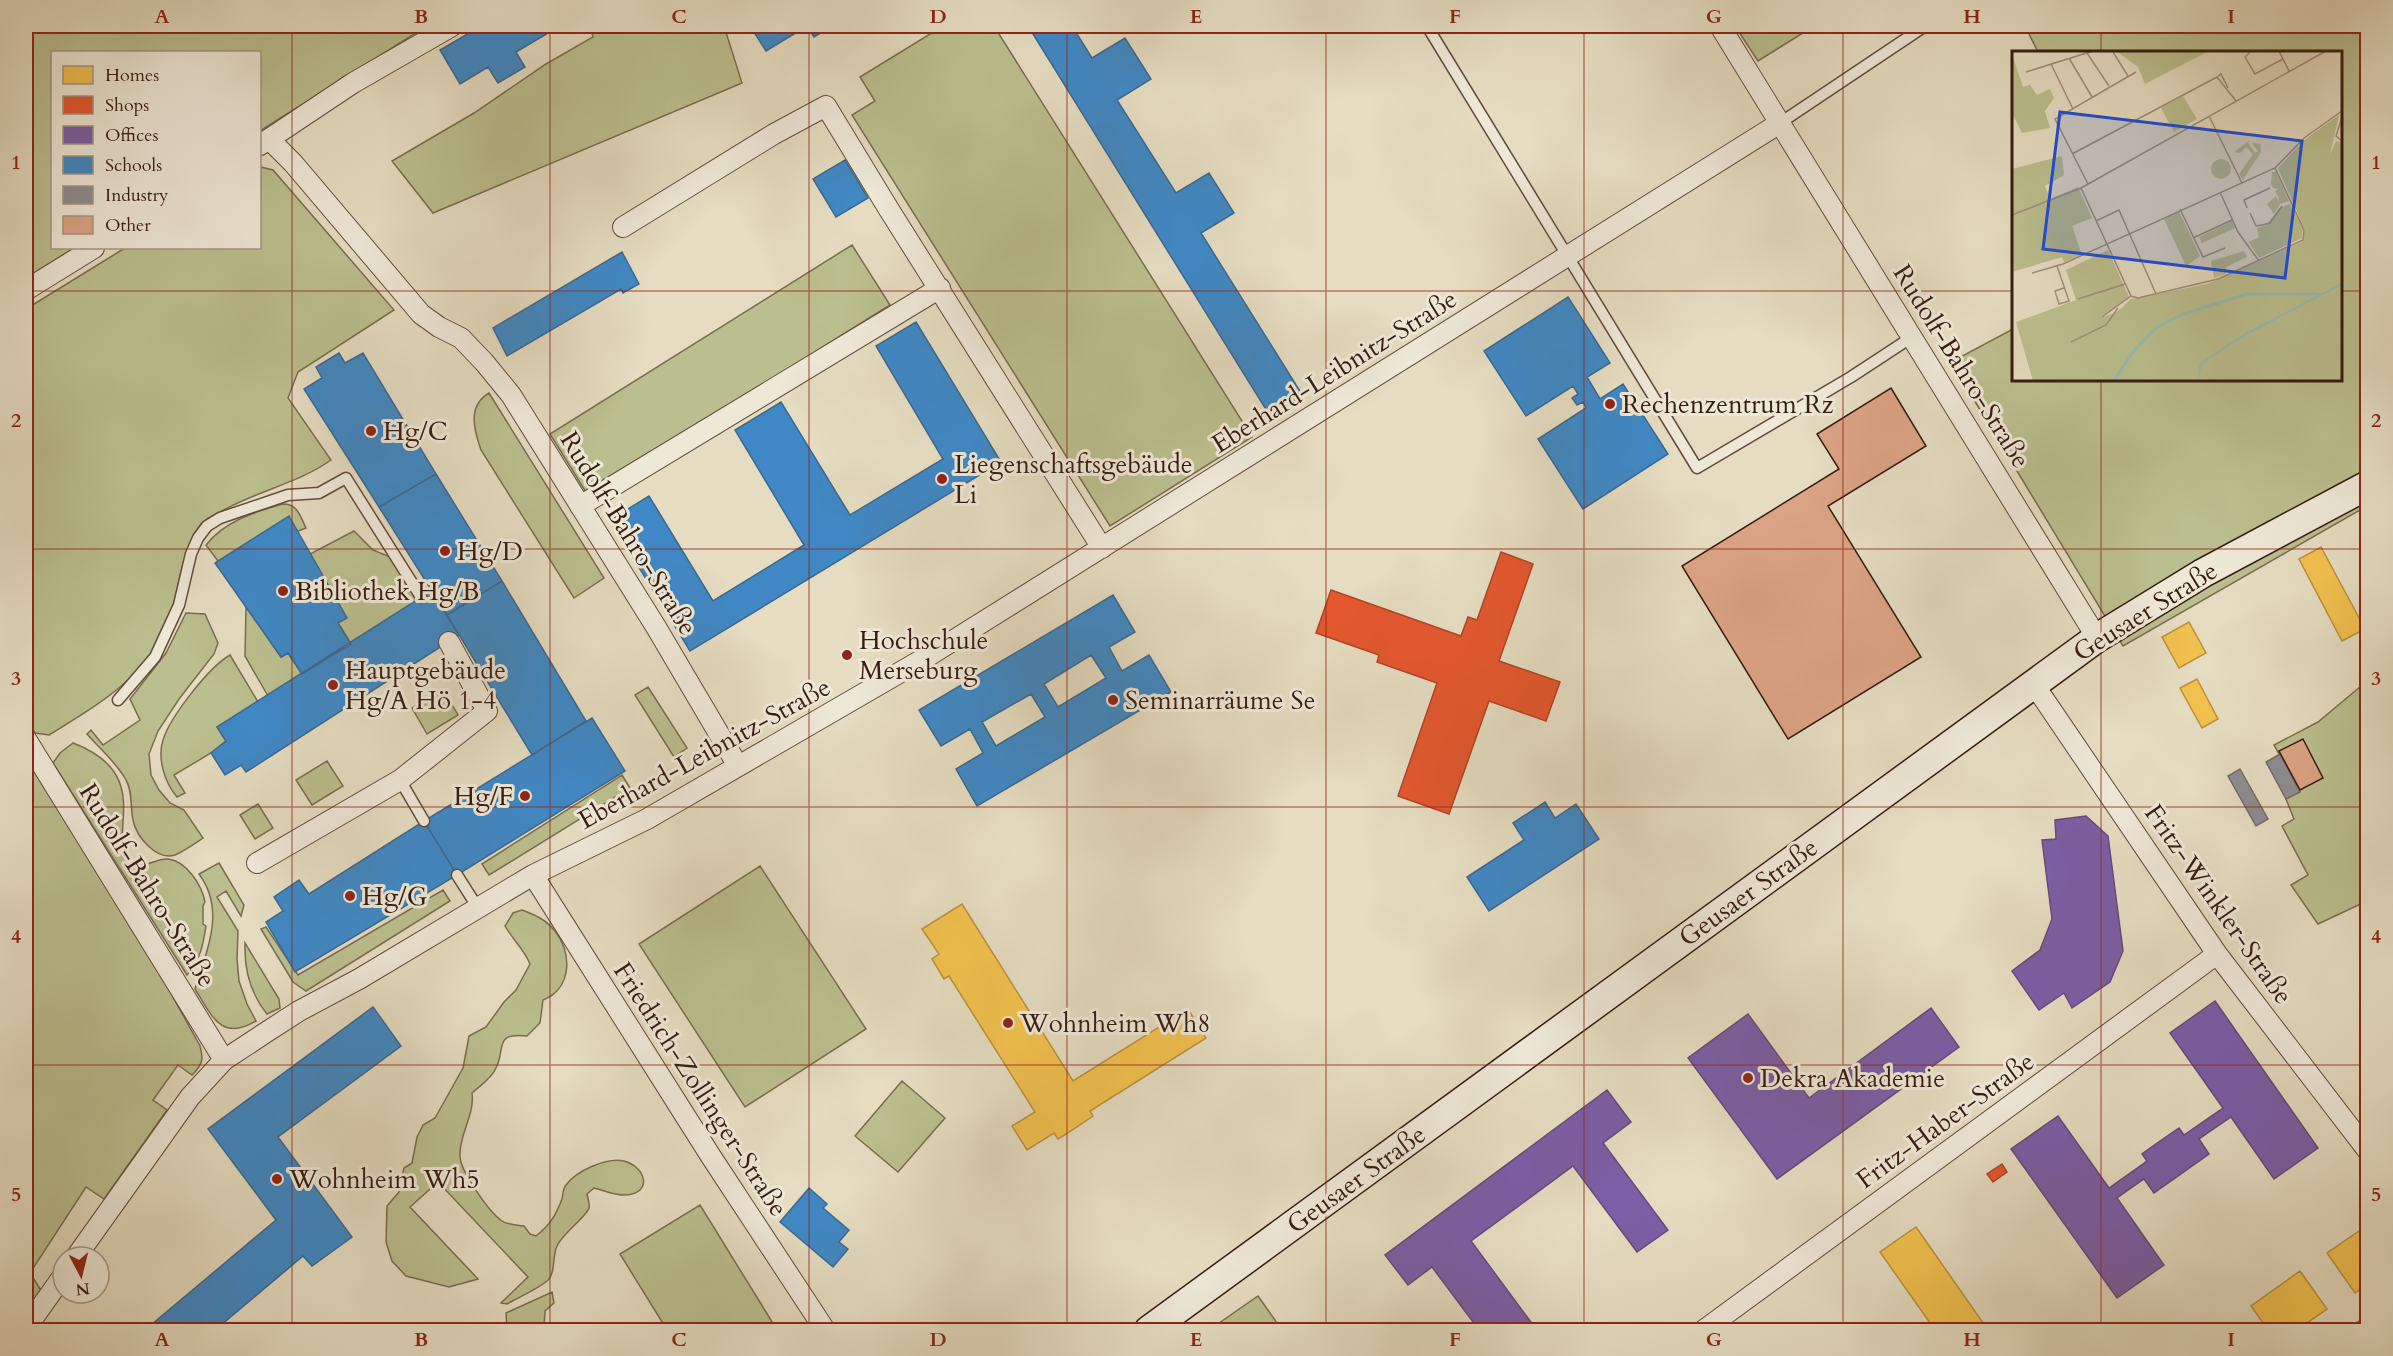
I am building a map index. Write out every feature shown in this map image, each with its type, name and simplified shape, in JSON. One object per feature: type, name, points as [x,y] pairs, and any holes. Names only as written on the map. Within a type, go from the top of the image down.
[{"type":"street","points":[[264,142],[353,83],[452,26]]},
{"type":"street","name":"Rudolf-Bahro-Straße","points":[[1720,26],[2097,638]]},
{"type":"street","points":[[623,227],[784,128],[826,106],[1102,548]]},
{"type":"street","name":"Eberhard-Leibnitz-Straße","points":[[85,1245],[190,1097],[224,1060],[299,1011],[359,979],[533,875],[647,819],[930,656],[1780,123]]},
{"type":"street","name":"Rudolf-Bahro-Straße","points":[[264,142],[293,163],[421,314],[439,327],[461,338],[484,362],[515,401],[656,627],[738,766]]},
{"type":"street","points":[[26,290],[92,249]]},
{"type":"street","points":[[580,506],[654,464],[940,288]]},
{"type":"street","name":"Geusaer Straße","points":[[1149,1330],[2097,638],[2203,573],[2367,485]]},
{"type":"street","points":[[257,863],[400,780],[487,711],[449,642]]},
{"type":"street","name":"Fritz-Winkler-Straße","points":[[2033,683],[2217,954],[2367,1151]]},
{"type":"street","name":"Rudolf-Bahro-Straße","points":[[26,739],[224,1060]]},
{"type":"street","name":"Friedrich-Zollinger-Straße","points":[[533,875],[710,1155],[825,1330]]},
{"type":"street","name":"Fritz-Haber-Straße","points":[[1704,1330],[2217,954]]},
{"type":"street","points":[[26,1328],[51,1293]]},
{"type":"lane","points":[[1427,26],[1697,468],[1912,337]]},
{"type":"lane","points":[[1780,123],[1925,26]]},
{"type":"lane","points":[[118,700],[155,657],[173,621],[198,538],[207,526],[220,518],[254,506],[288,495],[319,493],[346,477],[421,597]]},
{"type":"lane","points":[[400,780],[424,821]]},
{"type":"lane","points":[[458,875],[478,908]]},
{"type":"green space","points":[[26,26],[427,26],[261,130],[261,51],[51,51],[51,249],[72,249],[26,278]]},
{"type":"green space","points":[[590,26],[724,26],[742,83],[433,213],[392,161],[474,113],[546,64],[593,37]]},
{"type":"green space","points":[[943,26],[994,26],[1252,437],[1110,526],[852,115],[875,101],[860,77]]},
{"type":"green space","points":[[1735,26],[1814,26],[1758,61]]},
{"type":"green space","points":[[2025,26],[2367,26],[2367,506],[2123,646],[1951,362],[2012,330],[2012,381],[2342,381],[2342,51],[2038,51]]},
{"type":"green space","points":[[261,167],[273,170],[394,310],[298,372],[288,398],[331,460],[203,522],[190,544],[163,634],[151,653],[138,670],[105,699],[49,735],[35,733],[26,717],[26,309],[123,249],[261,249]]},
{"type":"green space","points":[[852,245],[890,305],[587,494],[550,434]]},
{"type":"green space","points":[[489,393],[604,578],[574,598],[481,450],[476,434],[475,411],[482,398]]},
{"type":"green space","points":[[283,504],[295,508],[306,528],[218,561],[206,545],[231,524],[251,514]]},
{"type":"green space","points":[[354,531],[373,550],[393,558],[418,600],[351,644],[338,623],[310,554]]},
{"type":"green space","points":[[246,607],[281,657],[288,653],[302,674],[268,696],[245,656]]},
{"type":"green space","points":[[186,613],[205,614],[218,643],[214,654],[179,699],[158,731],[149,754],[151,775],[159,790],[170,803],[184,810],[203,838],[175,855],[168,856],[154,851],[138,833],[133,820],[126,780],[87,734],[91,730],[103,745],[140,720],[130,699],[166,653]]},
{"type":"green space","points":[[230,655],[258,702],[217,727],[226,741],[211,753],[174,775],[185,793],[177,797],[163,770],[161,747],[163,740],[173,719],[191,693],[221,661]]},
{"type":"green space","points":[[2367,681],[2367,901],[2318,924],[2291,885],[2308,875],[2282,826],[2294,819],[2286,799],[2300,792],[2274,745],[2318,722]]},
{"type":"green space","points":[[648,687],[687,748],[674,757],[635,695]]},
{"type":"green space","points":[[443,689],[458,715],[427,734],[412,708]]},
{"type":"green space","points":[[73,743],[99,757],[115,773],[122,790],[124,807],[122,840],[125,852],[133,862],[142,865],[163,859],[175,861],[187,869],[201,889],[205,902],[203,924],[206,926],[198,958],[187,975],[53,763],[60,753]]},
{"type":"green space","points":[[26,758],[152,959],[200,1046],[202,1059],[192,1075],[178,1065],[153,1100],[167,1110],[104,1199],[86,1187],[30,1273],[42,1292],[26,1315]]},
{"type":"green space","points":[[327,761],[343,786],[312,805],[296,780]]},
{"type":"green space","points":[[622,775],[630,788],[489,875],[482,864]]},
{"type":"green space","points":[[258,804],[273,828],[255,839],[240,815]]},
{"type":"green space","points":[[219,863],[244,905],[241,916],[226,891],[217,897],[238,931],[239,981],[256,1021],[234,1029],[219,1023],[213,1017],[195,989],[209,945],[213,916],[207,888],[199,874]]},
{"type":"green space","points":[[760,866],[866,1029],[745,1107],[639,944]]},
{"type":"green space","points":[[443,890],[450,901],[306,991],[293,982],[261,929],[266,927],[298,975]]},
{"type":"green space","points":[[522,910],[547,923],[560,939],[567,959],[564,979],[560,988],[553,995],[543,1000],[540,1023],[527,1036],[516,1035],[505,1039],[494,1072],[472,1093],[471,1109],[460,1148],[461,1163],[476,1191],[497,1217],[507,1223],[524,1226],[530,1234],[536,1236],[555,1215],[565,1186],[592,1166],[609,1161],[624,1161],[632,1164],[641,1174],[643,1185],[635,1193],[626,1195],[594,1188],[587,1194],[589,1208],[557,1246],[550,1278],[507,1304],[501,1303],[528,1277],[438,1182],[410,1207],[478,1279],[449,1287],[406,1276],[392,1261],[386,1242],[387,1206],[399,1192],[404,1168],[412,1163],[417,1137],[423,1125],[435,1118],[463,1068],[469,1036],[486,1027],[516,990],[530,964],[505,926],[513,913]]},
{"type":"green space","points":[[245,943],[279,999],[280,1008],[267,1014],[256,998],[249,981]]},
{"type":"green space","points":[[902,1081],[945,1118],[898,1172],[855,1136]]},
{"type":"green space","points":[[700,1205],[774,1325],[765,1330],[667,1330],[620,1254]]},
{"type":"green space","points":[[552,1292],[554,1303],[545,1311],[544,1327],[546,1330],[507,1330],[506,1313]]},
{"type":"green space","points":[[1258,1296],[1282,1330],[1209,1330]]},
{"type":"building: Homes","points":[[2321,547],[2365,629],[2342,641],[2299,559]]},
{"type":"building: Homes","points":[[2189,622],[2206,653],[2179,668],[2162,637]]},
{"type":"building: Homes","points":[[2197,679],[2218,719],[2202,728],[2180,688]]},
{"type":"building: Homes","name":"Wohnheim Wh8","points":[[962,904],[1073,1081],[1188,1009],[1206,1038],[1090,1111],[1093,1116],[1066,1134],[1058,1139],[1054,1133],[1027,1150],[1012,1126],[1035,1112],[949,976],[944,979],[932,959],[939,954],[922,929]]},
{"type":"building: Homes","points":[[2368,1225],[2368,1284],[2355,1293],[2327,1253]]},
{"type":"building: Homes","points":[[1916,1227],[1988,1330],[1935,1330],[1880,1252]]},
{"type":"building: Homes","points":[[2300,1271],[2327,1309],[2297,1330],[2268,1330],[2251,1306]]},
{"type":"building: Shops","points":[[1501,552],[1533,564],[1499,661],[1560,682],[1546,721],[1489,701],[1449,814],[1398,796],[1437,683],[1377,662],[1379,655],[1316,633],[1331,590],[1461,636],[1468,617],[1477,620]]},
{"type":"building: Shops","points":[[2002,1164],[2007,1172],[1993,1182],[1987,1174]]},
{"type":"building: Offices","points":[[2086,816],[2108,836],[2123,951],[2110,982],[2072,1008],[2064,993],[2039,1010],[2012,971],[2040,950],[2052,919],[2042,840],[2056,839],[2055,820]]},
{"type":"building: Offices","points":[[2215,1001],[2318,1148],[2274,1179],[2231,1117],[2199,1139],[2209,1154],[2154,1193],[2144,1179],[2117,1198],[2164,1265],[2117,1298],[2011,1149],[2058,1116],[2109,1188],[2147,1161],[2142,1154],[2160,1141],[2179,1128],[2184,1135],[2223,1108],[2170,1033]]},
{"type":"building: Offices","name":"Dekra Akademie","points":[[1931,1008],[1959,1047],[1777,1179],[1688,1058],[1748,1014],[1809,1098]]},
{"type":"building: Offices","points":[[1607,1090],[1631,1122],[1603,1143],[1668,1230],[1637,1252],[1573,1166],[1471,1241],[1535,1330],[1479,1330],[1432,1267],[1408,1285],[1385,1255]]},
{"type":"building: Schools","points":[[481,26],[560,26],[516,52],[525,67],[498,83],[488,67],[460,84],[440,50]]},
{"type":"building: Schools","points":[[764,26],[807,26],[766,51],[754,32]]},
{"type":"building: Schools","points":[[807,26],[832,26],[814,37]]},
{"type":"building: Schools","points":[[1028,26],[1072,26],[1092,58],[1125,38],[1151,79],[1117,100],[1176,193],[1209,173],[1234,213],[1201,233],[1303,396],[1270,416]]},
{"type":"building: Schools","points":[[845,160],[868,198],[836,217],[813,179]]},
{"type":"building: Schools","points":[[622,252],[639,284],[623,293],[621,289],[507,356],[493,328]]},
{"type":"building: Schools","name":"Rechenzentrum Rz","points":[[1568,297],[1610,363],[1587,377],[1600,399],[1623,384],[1668,454],[1583,509],[1538,439],[1586,408],[1583,402],[1577,405],[1572,398],[1578,394],[1573,386],[1526,416],[1484,351]]},
{"type":"building: Schools","name":"Liegenschaftsgebäude Li","points":[[916,322],[1001,462],[690,651],[610,520],[649,496],[713,601],[804,545],[735,430],[781,402],[850,515],[943,459],[876,346]]},
{"type":"building: Schools","name":"Hg/C","points":[[339,353],[345,363],[363,353],[436,474],[379,507],[304,389],[322,378],[316,367]]},
{"type":"building: Schools","name":"Hg/D","points":[[436,474],[502,581],[447,615],[379,507]]},
{"type":"building: Schools","name":"Bibliothek Hg/B","points":[[289,516],[347,618],[338,623],[351,644],[302,674],[288,653],[281,657],[215,563]]},
{"type":"building: Schools","points":[[502,581],[586,721],[532,755],[447,615]]},
{"type":"building: Schools","name":"Hauptgebäude Hg/A Hö 1-4","points":[[431,591],[459,635],[246,772],[241,765],[225,775],[211,753],[226,741],[217,727]]},
{"type":"building: Schools","name":"Seminarräume Se","points":[[1113,595],[1135,632],[1109,647],[1122,671],[1149,655],[1171,692],[977,806],[956,769],[983,753],[970,729],[941,746],[919,710]],"holes":[[[1091,655],[1106,678],[1058,707],[1044,684]],[[1031,694],[1045,717],[996,746],[982,722]]]},
{"type":"building: Schools","name":"Hg/F","points":[[592,718],[625,771],[457,875],[424,821]]},
{"type":"building: Schools","points":[[1545,802],[1555,818],[1576,804],[1599,839],[1489,911],[1467,877],[1524,840],[1513,823]]},
{"type":"building: Schools","name":"Hg/G","points":[[424,821],[457,875],[295,972],[266,922],[283,911],[274,897],[299,880],[309,894]]},
{"type":"building: Schools","name":"Wohnheim Wh5","points":[[373,1007],[401,1046],[278,1137],[352,1237],[312,1266],[303,1256],[215,1330],[145,1330],[276,1220],[208,1129]]},
{"type":"building: Schools","points":[[809,1188],[827,1204],[823,1208],[849,1230],[839,1242],[848,1249],[833,1267],[780,1222]]},
{"type":"building: Industry","points":[[2280,754],[2300,792],[2286,799],[2266,762]]},
{"type":"building: Industry","points":[[2240,769],[2268,819],[2256,826],[2228,776]]},
{"type":"building: Other","points":[[1891,388],[1926,446],[1828,506],[1921,657],[1788,739],[1682,566],[1839,469],[1817,434]]},
{"type":"building: Other","points":[[2303,739],[2323,778],[2300,790],[2279,751]]},
{"type":"place","name":"Rechenzentrum Rz","points":[[1610,404]]},
{"type":"place","name":"Hg/C","points":[[371,431]]},
{"type":"place","name":"Liegenschaftsgebäude Li","points":[[942,479]]},
{"type":"place","name":"Hg/D","points":[[445,551]]},
{"type":"place","name":"Bibliothek Hg/B","points":[[283,591]]},
{"type":"place","name":"Hochschule Merseburg","points":[[847,655]]},
{"type":"place","name":"Hauptgebäude Hg/A Hö 1-4","points":[[333,685]]},
{"type":"place","name":"Seminarräume Se","points":[[1113,700]]},
{"type":"place","name":"Hg/F","points":[[525,796]]},
{"type":"place","name":"Hg/G","points":[[350,896]]},
{"type":"place","name":"Wohnheim Wh8","points":[[1008,1023]]},
{"type":"place","name":"Dekra Akademie","points":[[1748,1078]]},
{"type":"place","name":"Wohnheim Wh5","points":[[277,1179]]}]
